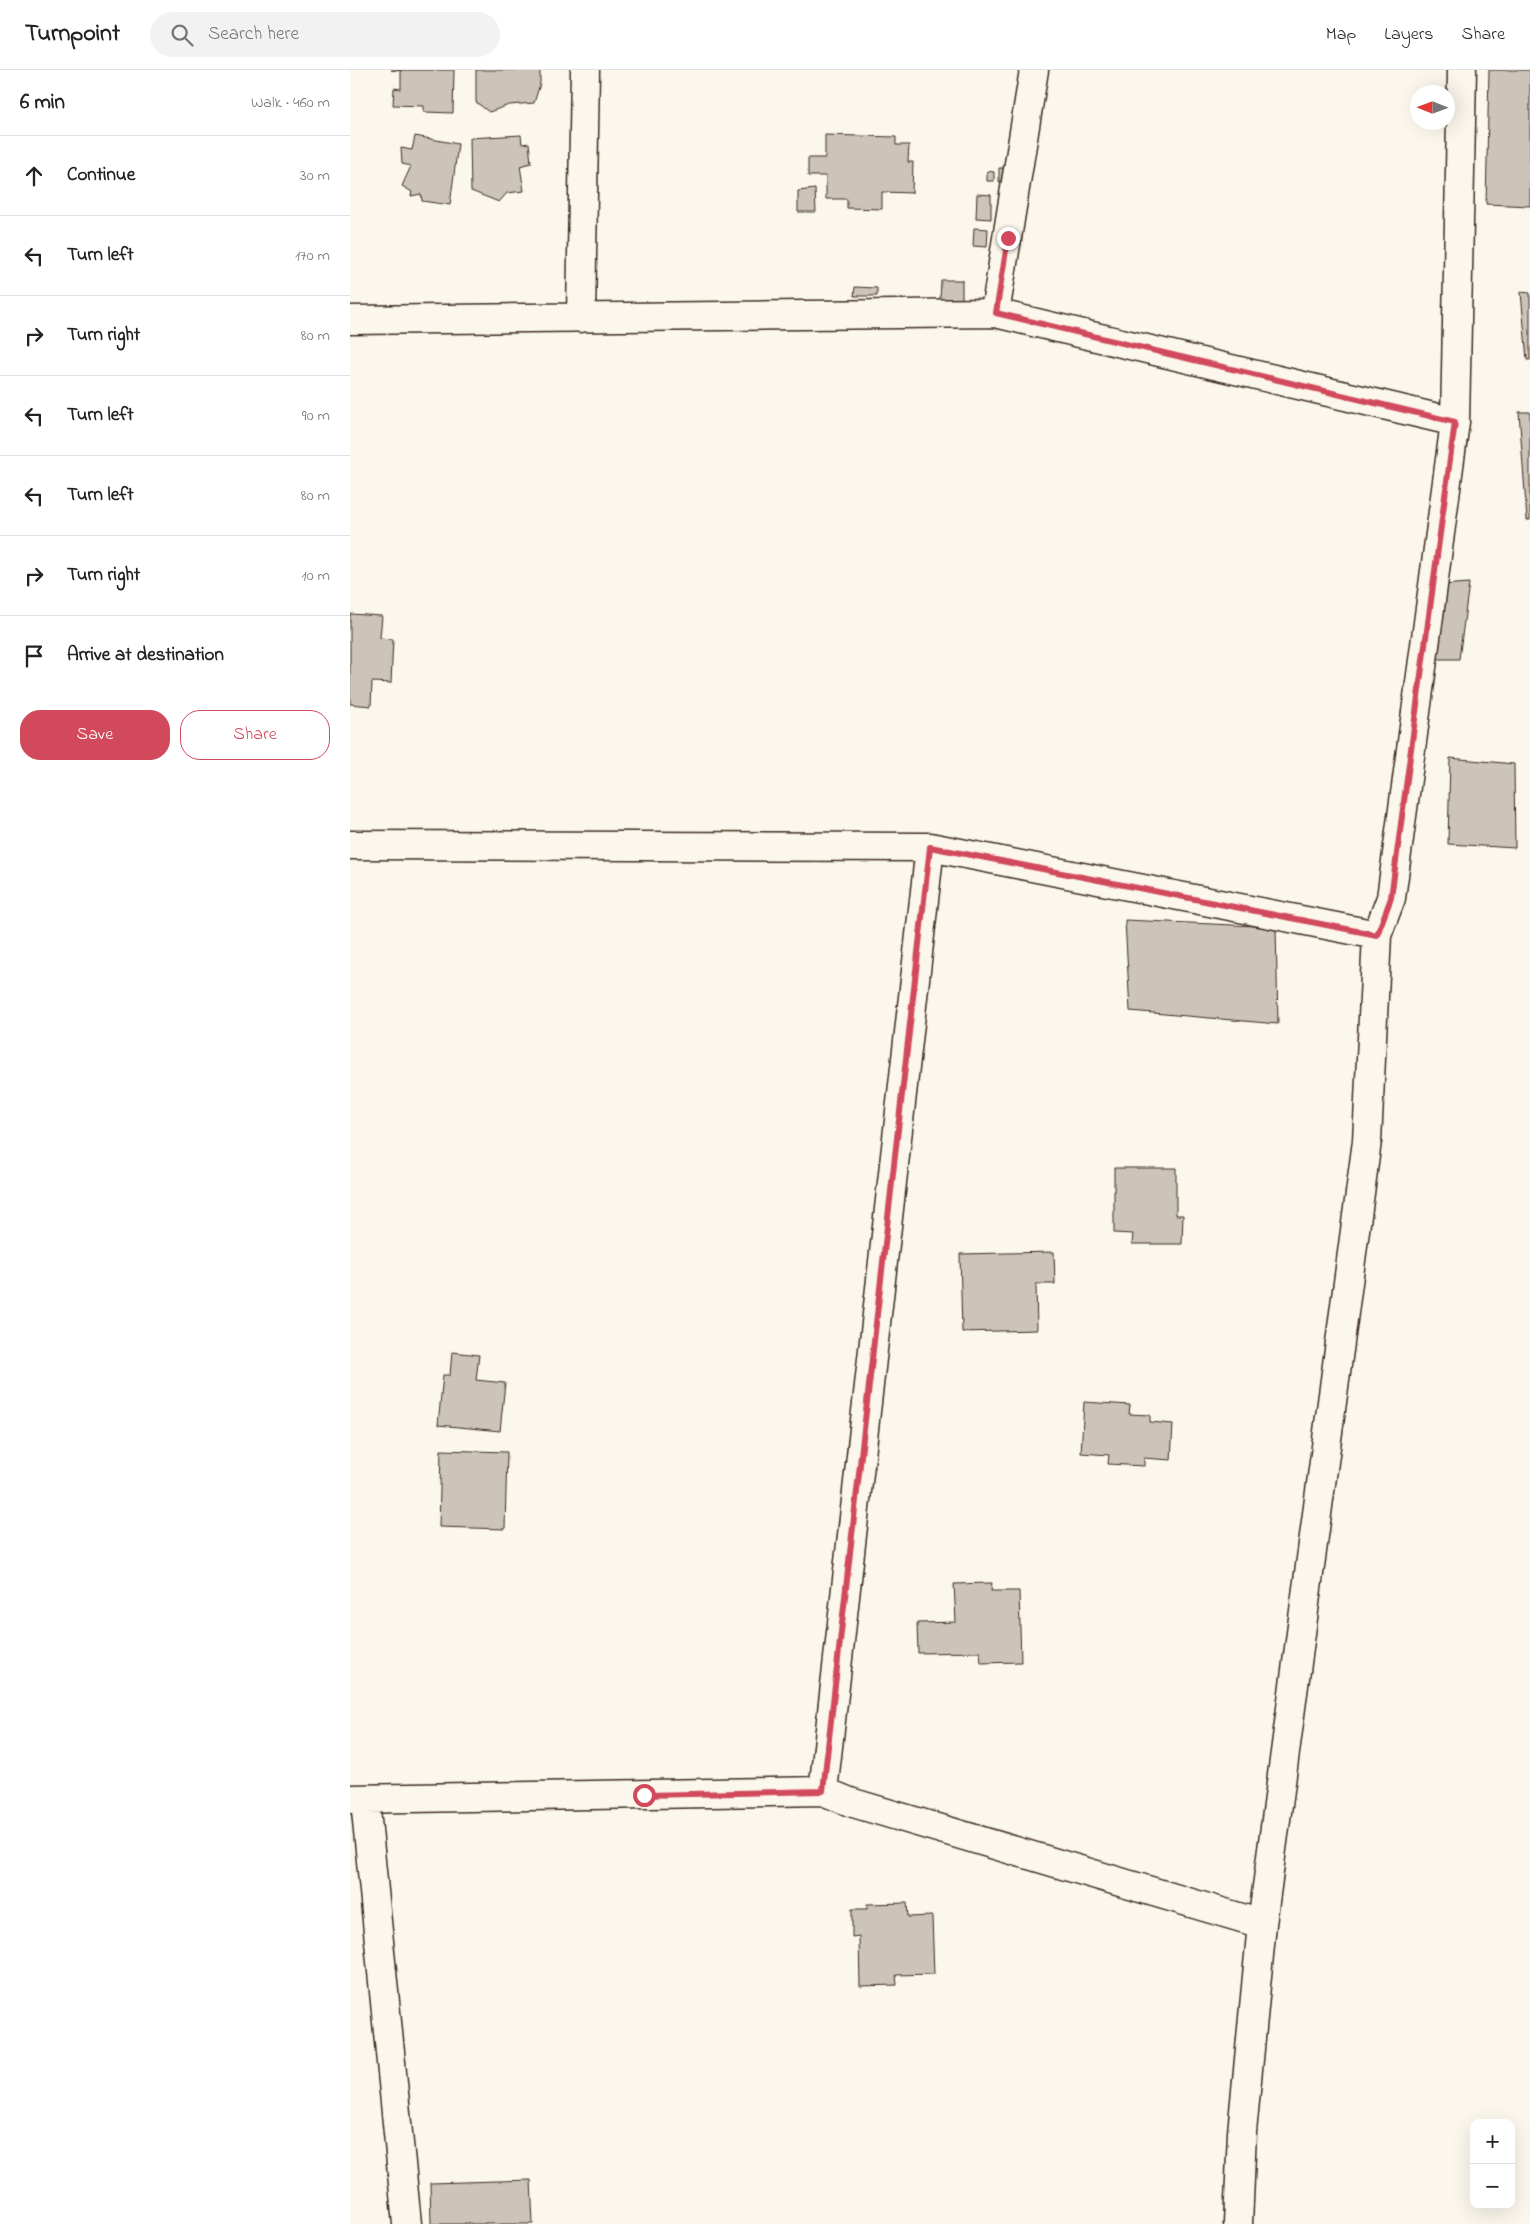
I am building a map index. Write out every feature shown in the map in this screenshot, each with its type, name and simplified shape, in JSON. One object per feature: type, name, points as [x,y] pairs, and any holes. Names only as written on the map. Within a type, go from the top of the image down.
[{"type":"street","points":[[581,318],[585,70]]},
{"type":"street","points":[[996,313],[1034,70]]},
{"type":"street","points":[[1238,2224],[1242,2132],[1262,1924],[1367,1141],[1377,935],[1391,898],[1455,422],[1462,70]]},
{"type":"street","points":[[350,320],[996,313],[1455,422]]},
{"type":"street","points":[[350,845],[930,847],[1377,935]]},
{"type":"street","points":[[823,1791],[930,847]]},
{"type":"street","points":[[407,2224],[357,1800],[823,1791],[850,1802],[1262,1924]]},
{"type":"building","points":[[391,70],[454,70],[453,113],[424,112],[424,106],[393,105],[394,88],[401,89],[401,71]]},
{"type":"building","points":[[476,70],[540,70],[540,84],[534,103],[509,105],[489,112],[476,102]]},
{"type":"building","points":[[1489,70],[1530,70],[1530,206],[1486,204]]},
{"type":"building","points":[[521,135],[522,144],[529,143],[531,163],[520,166],[524,191],[507,193],[499,202],[471,191],[470,138]]},
{"type":"building","points":[[825,135],[896,137],[896,145],[909,145],[908,162],[913,162],[912,193],[882,192],[882,209],[847,208],[847,199],[826,199],[826,176],[808,176],[808,158],[825,158]]},
{"type":"building","points":[[415,136],[458,144],[450,205],[422,201],[421,194],[411,196],[412,192],[402,186],[411,166],[402,164],[401,148],[412,150]]},
{"type":"building","points":[[999,168],[1008,168],[1008,183],[999,183]]},
{"type":"building","points":[[987,171],[994,172],[994,181],[987,181]]},
{"type":"building","points":[[815,189],[816,212],[798,212],[798,191]]},
{"type":"building","points":[[977,194],[991,195],[991,219],[976,218]]},
{"type":"building","points":[[974,228],[988,229],[987,247],[973,246]]},
{"type":"building","points":[[941,280],[962,280],[962,300],[940,300]]},
{"type":"building","points":[[855,287],[877,288],[877,296],[854,296]]},
{"type":"building","points":[[1521,292],[1530,293],[1530,360],[1527,360]]},
{"type":"building","points":[[1519,412],[1530,412],[1530,520],[1527,520]]},
{"type":"building","points":[[1469,583],[1459,659],[1434,659],[1443,585]]},
{"type":"building","points":[[350,614],[382,616],[380,638],[393,639],[391,683],[372,682],[371,706],[350,704]]},
{"type":"building","points":[[1450,758],[1514,764],[1515,848],[1448,844]]},
{"type":"building","points":[[1125,920],[1276,927],[1278,1024],[1130,1011]]},
{"type":"building","points":[[1114,1168],[1176,1168],[1176,1215],[1183,1215],[1182,1244],[1132,1244],[1133,1234],[1114,1233]]},
{"type":"building","points":[[1054,1252],[1055,1284],[1036,1284],[1037,1330],[962,1332],[960,1254]]},
{"type":"building","points":[[452,1352],[479,1355],[476,1380],[505,1383],[500,1431],[438,1425],[443,1375],[450,1375]]},
{"type":"building","points":[[1084,1402],[1130,1405],[1129,1414],[1150,1415],[1150,1422],[1173,1424],[1171,1460],[1144,1458],[1144,1466],[1108,1464],[1109,1455],[1081,1453]]},
{"type":"building","points":[[441,1450],[507,1452],[505,1529],[439,1527]]},
{"type":"building","points":[[992,1583],[991,1591],[1019,1591],[1021,1662],[981,1663],[980,1652],[918,1653],[917,1623],[956,1622],[954,1584]]},
{"type":"building","points":[[907,1903],[908,1917],[932,1916],[934,1974],[896,1975],[897,1985],[860,1986],[859,1936],[852,1937],[852,1909],[867,1909],[867,1904]]},
{"type":"building","points":[[531,2180],[533,2224],[431,2224],[430,2183]]},
{"type":"route","points":[[644,1795],[823,1791],[930,847],[1377,935],[1391,898],[1455,422],[996,313],[1008,238]]}]
